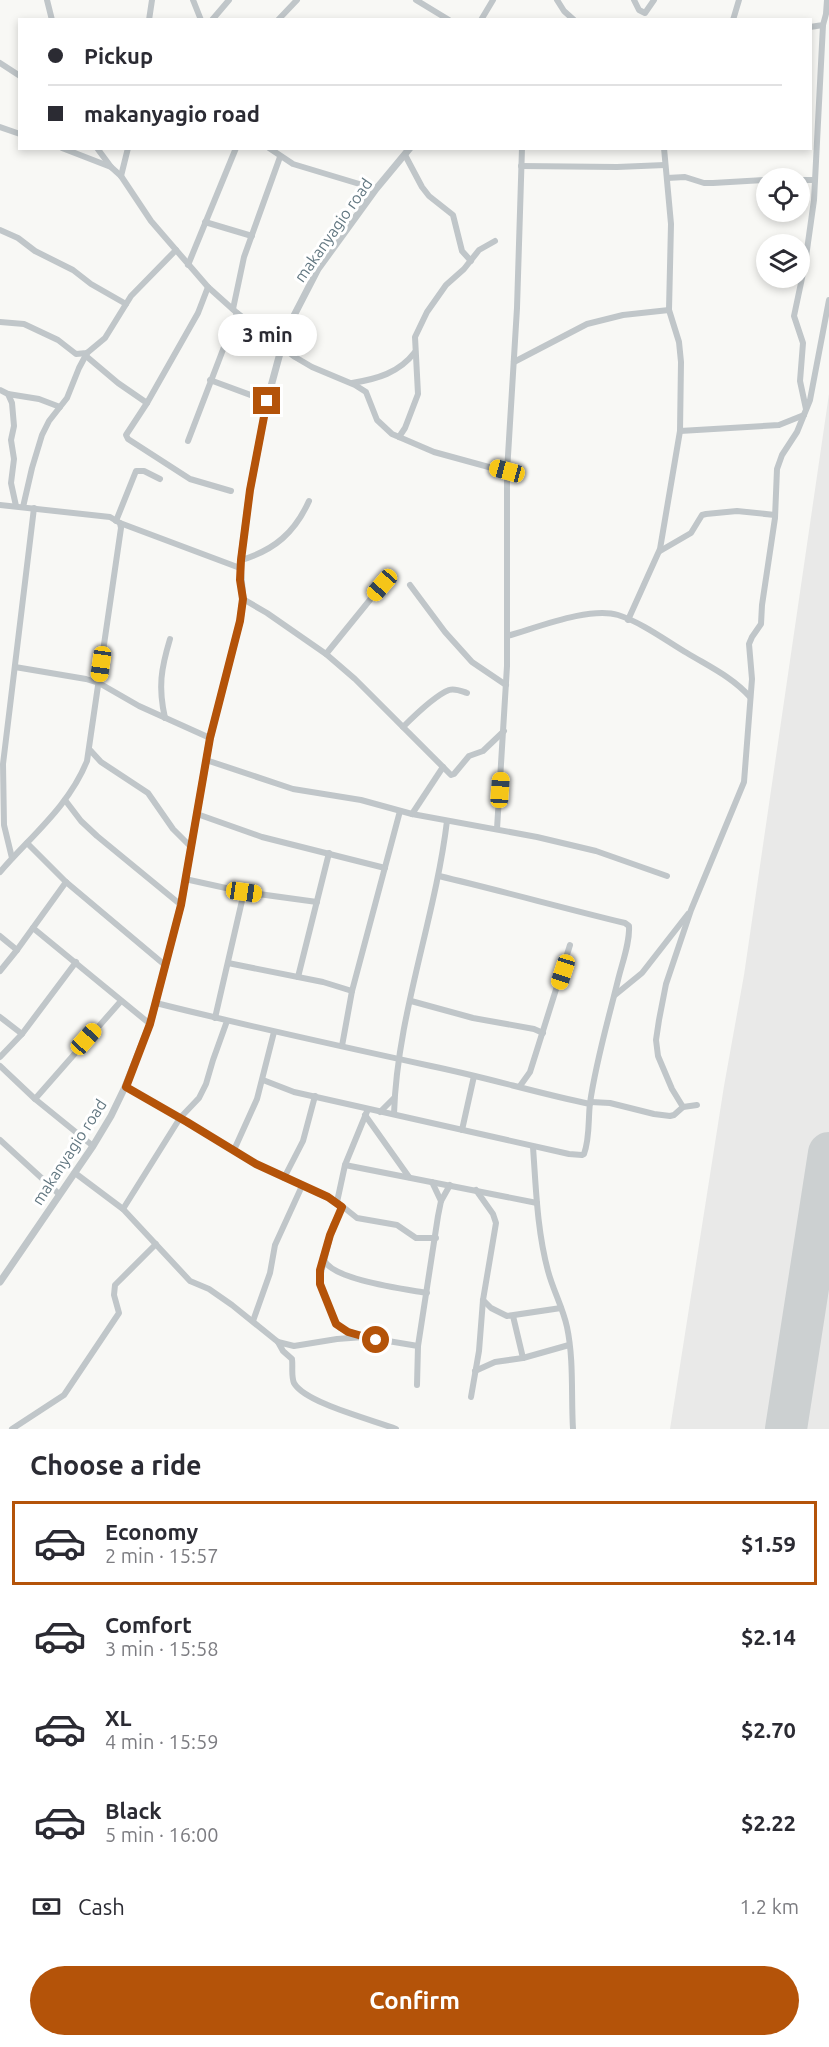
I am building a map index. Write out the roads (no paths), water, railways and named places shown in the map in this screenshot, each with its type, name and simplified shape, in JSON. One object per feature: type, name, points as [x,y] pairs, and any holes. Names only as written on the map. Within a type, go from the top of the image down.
[{"type":"street","points":[[47,0],[52,18]]},
{"type":"street","points":[[149,18],[152,0]]},
{"type":"street","points":[[193,0],[200,18]]},
{"type":"street","points":[[214,18],[229,0]]},
{"type":"street","points":[[280,18],[297,0]]},
{"type":"street","points":[[416,0],[446,18]]},
{"type":"street","points":[[483,18],[493,0]]},
{"type":"street","points":[[557,0],[572,18]]},
{"type":"street","points":[[634,0],[639,10],[645,13],[654,0]]},
{"type":"street","points":[[734,18],[739,0]]},
{"type":"street","points":[[805,413],[800,381],[803,343],[794,316],[805,264],[815,180],[823,25],[827,0]]},
{"type":"street","points":[[812,27],[823,25]]},
{"type":"street","points":[[0,63],[18,75]]},
{"type":"street","points":[[0,127],[18,133]]},
{"type":"street","points":[[67,150],[111,167]]},
{"type":"street","points":[[98,150],[121,176],[151,221],[188,265],[235,311],[312,368],[366,392],[377,420],[392,434],[434,452],[507,471]]},
{"type":"street","points":[[121,176],[128,150]]},
{"type":"street","points":[[188,265],[235,150]]},
{"type":"street","points":[[271,150],[293,164],[376,189]]},
{"type":"street","points":[[497,829],[506,686],[507,471],[514,362],[522,150]]},
{"type":"street","points":[[628,620],[660,551],[680,431],[679,342],[669,310],[671,224],[664,150]]},
{"type":"street","points":[[408,152],[422,187],[429,196],[453,215],[460,246],[471,261]]},
{"type":"street","name":"makanyagio road","points":[[0,1282],[93,1146],[126,1087],[150,1024],[181,905],[210,738],[240,621],[243,599],[240,568],[250,490],[267,401],[282,347],[291,321],[318,269],[376,189],[408,152]]},
{"type":"street","points":[[188,441],[235,311],[240,272],[280,157]]},
{"type":"street","points":[[521,166],[665,165]]},
{"type":"street","points":[[667,178],[686,177],[704,183],[756,181]]},
{"type":"street","points":[[810,180],[815,180]]},
{"type":"street","points":[[206,222],[252,237]]},
{"type":"street","points":[[0,230],[73,270],[91,284],[126,304]]},
{"type":"street","points":[[399,437],[405,428],[418,394],[415,337],[427,312],[446,285],[479,250],[495,241]]},
{"type":"street","points":[[19,507],[42,435],[49,421],[71,391],[79,368],[87,355],[105,338],[138,288],[176,250]]},
{"type":"street","points":[[208,287],[198,313],[126,436],[190,480],[231,491]]},
{"type":"street","points":[[683,1107],[663,1071],[658,1056],[656,1040],[666,984],[691,910],[744,782],[752,679],[749,644],[761,624],[775,515],[777,469],[805,413],[829,300]]},
{"type":"street","points":[[514,362],[587,324],[623,315],[669,310]]},
{"type":"street","points":[[0,322],[24,324],[58,340],[76,354],[87,355],[118,383],[147,403]]},
{"type":"street","points":[[351,384],[374,379],[400,368],[415,352]]},
{"type":"street","points":[[210,380],[267,401]]},
{"type":"street","points":[[0,390],[8,394],[39,399],[60,407]]},
{"type":"street","points":[[8,394],[14,415],[11,440],[14,459],[11,483],[19,507]]},
{"type":"street","points":[[680,431],[778,425],[805,413]]},
{"type":"street","points":[[0,872],[65,800],[84,770],[90,750],[120,538],[118,522],[136,471],[144,471],[160,479]]},
{"type":"street","points":[[241,560],[259,555],[279,543],[303,514],[309,501]]},
{"type":"street","points":[[0,505],[110,518],[240,568]]},
{"type":"street","points":[[12,858],[4,825],[1,763],[34,508]]},
{"type":"street","points":[[660,551],[691,533],[702,515],[737,511],[775,515]]},
{"type":"street","points":[[326,654],[382,585]]},
{"type":"street","points":[[410,585],[445,633],[472,662],[506,686]]},
{"type":"street","points":[[243,599],[326,654],[355,679],[451,775],[469,756],[483,751],[504,731]]},
{"type":"street","points":[[507,636],[580,614],[618,615],[659,635],[720,670],[750,697]]},
{"type":"street","points":[[165,718],[160,677],[170,639]]},
{"type":"street","points":[[15,667],[99,683],[165,718],[210,738]]},
{"type":"street","points":[[403,726],[449,690],[467,693]]},
{"type":"street","points":[[90,750],[101,762],[147,793],[173,829],[190,846]]},
{"type":"street","points":[[206,760],[293,789],[361,800],[412,814],[497,829],[596,851],[667,876]]},
{"type":"street","points":[[412,814],[443,767]]},
{"type":"street","points":[[65,800],[81,821],[97,836],[181,905]]},
{"type":"street","points":[[342,1046],[352,991],[400,811]]},
{"type":"street","points":[[197,814],[262,837],[385,868]]},
{"type":"street","points":[[394,1114],[399,1060],[440,876],[447,821]]},
{"type":"street","points":[[27,843],[66,882],[166,966]]},
{"type":"street","points":[[298,977],[330,853]]},
{"type":"street","points":[[263,1080],[294,1092],[366,1112],[394,1114],[533,1147],[582,1155],[588,1137],[597,1062],[630,932],[629,926],[544,901],[440,876]]},
{"type":"street","points":[[185,879],[244,892],[317,902]]},
{"type":"street","points":[[0,970],[66,882]]},
{"type":"street","points":[[215,1018],[244,892]]},
{"type":"street","points":[[615,995],[642,973],[691,910]]},
{"type":"street","points":[[33,928],[150,1024]]},
{"type":"street","points":[[0,936],[17,950]]},
{"type":"street","points":[[520,1086],[530,1072],[570,945]]},
{"type":"street","points":[[0,1057],[22,1034],[76,962]]},
{"type":"street","points":[[228,963],[352,991]]},
{"type":"street","points":[[35,1099],[121,1001]]},
{"type":"street","points":[[411,1001],[543,1033]]},
{"type":"street","points":[[156,1003],[274,1032],[591,1103],[610,1103],[670,1116],[675,1115],[683,1107],[697,1105]]},
{"type":"street","points":[[0,1017],[22,1034]]},
{"type":"street","points":[[123,1209],[180,1118],[199,1098],[227,1021]]},
{"type":"street","points":[[234,1150],[251,1114],[263,1080],[274,1032]]},
{"type":"street","points":[[0,1066],[35,1099],[93,1146]]},
{"type":"street","points":[[462,1130],[474,1076]]},
{"type":"street","points":[[126,1087],[256,1164],[337,1202],[351,1215],[361,1220],[397,1225],[416,1238],[436,1238]]},
{"type":"street","points":[[284,1178],[303,1141],[315,1096]]},
{"type":"street","points":[[380,1112],[394,1098]]},
{"type":"street","points":[[337,1202],[345,1165],[366,1112]]},
{"type":"street","points":[[366,1112],[410,1178]]},
{"type":"street","points":[[0,1140],[59,1194]]},
{"type":"street","points":[[533,1147],[537,1203],[548,1270],[567,1327],[573,1429]]},
{"type":"street","points":[[345,1165],[537,1203]]},
{"type":"street","points":[[75,1173],[123,1209],[190,1281],[209,1289],[278,1342],[283,1351],[292,1359],[294,1382],[303,1392],[329,1406],[396,1429]]},
{"type":"street","points":[[432,1182],[441,1201]]},
{"type":"street","points":[[417,1385],[418,1346],[441,1201],[450,1185]]},
{"type":"street","points":[[253,1321],[270,1273],[275,1245],[302,1186]]},
{"type":"street","points":[[328,1197],[340,1189]]},
{"type":"street","points":[[471,1397],[483,1300],[496,1222],[476,1190]]},
{"type":"street","points":[[342,1207],[333,1225],[320,1280],[333,1317],[340,1328],[364,1337],[418,1346]]},
{"type":"street","points":[[12,1429],[58,1400],[69,1388],[95,1346],[118,1316],[119,1310],[114,1295],[115,1285],[156,1244]]},
{"type":"street","points":[[323,1260],[327,1266],[349,1277],[427,1293]]},
{"type":"street","points":[[483,1300],[497,1312],[513,1316],[561,1308]]},
{"type":"street","points":[[513,1316],[523,1358]]},
{"type":"street","points":[[278,1342],[294,1346],[364,1337]]},
{"type":"street","points":[[475,1371],[495,1362],[523,1358],[569,1345]]}]
